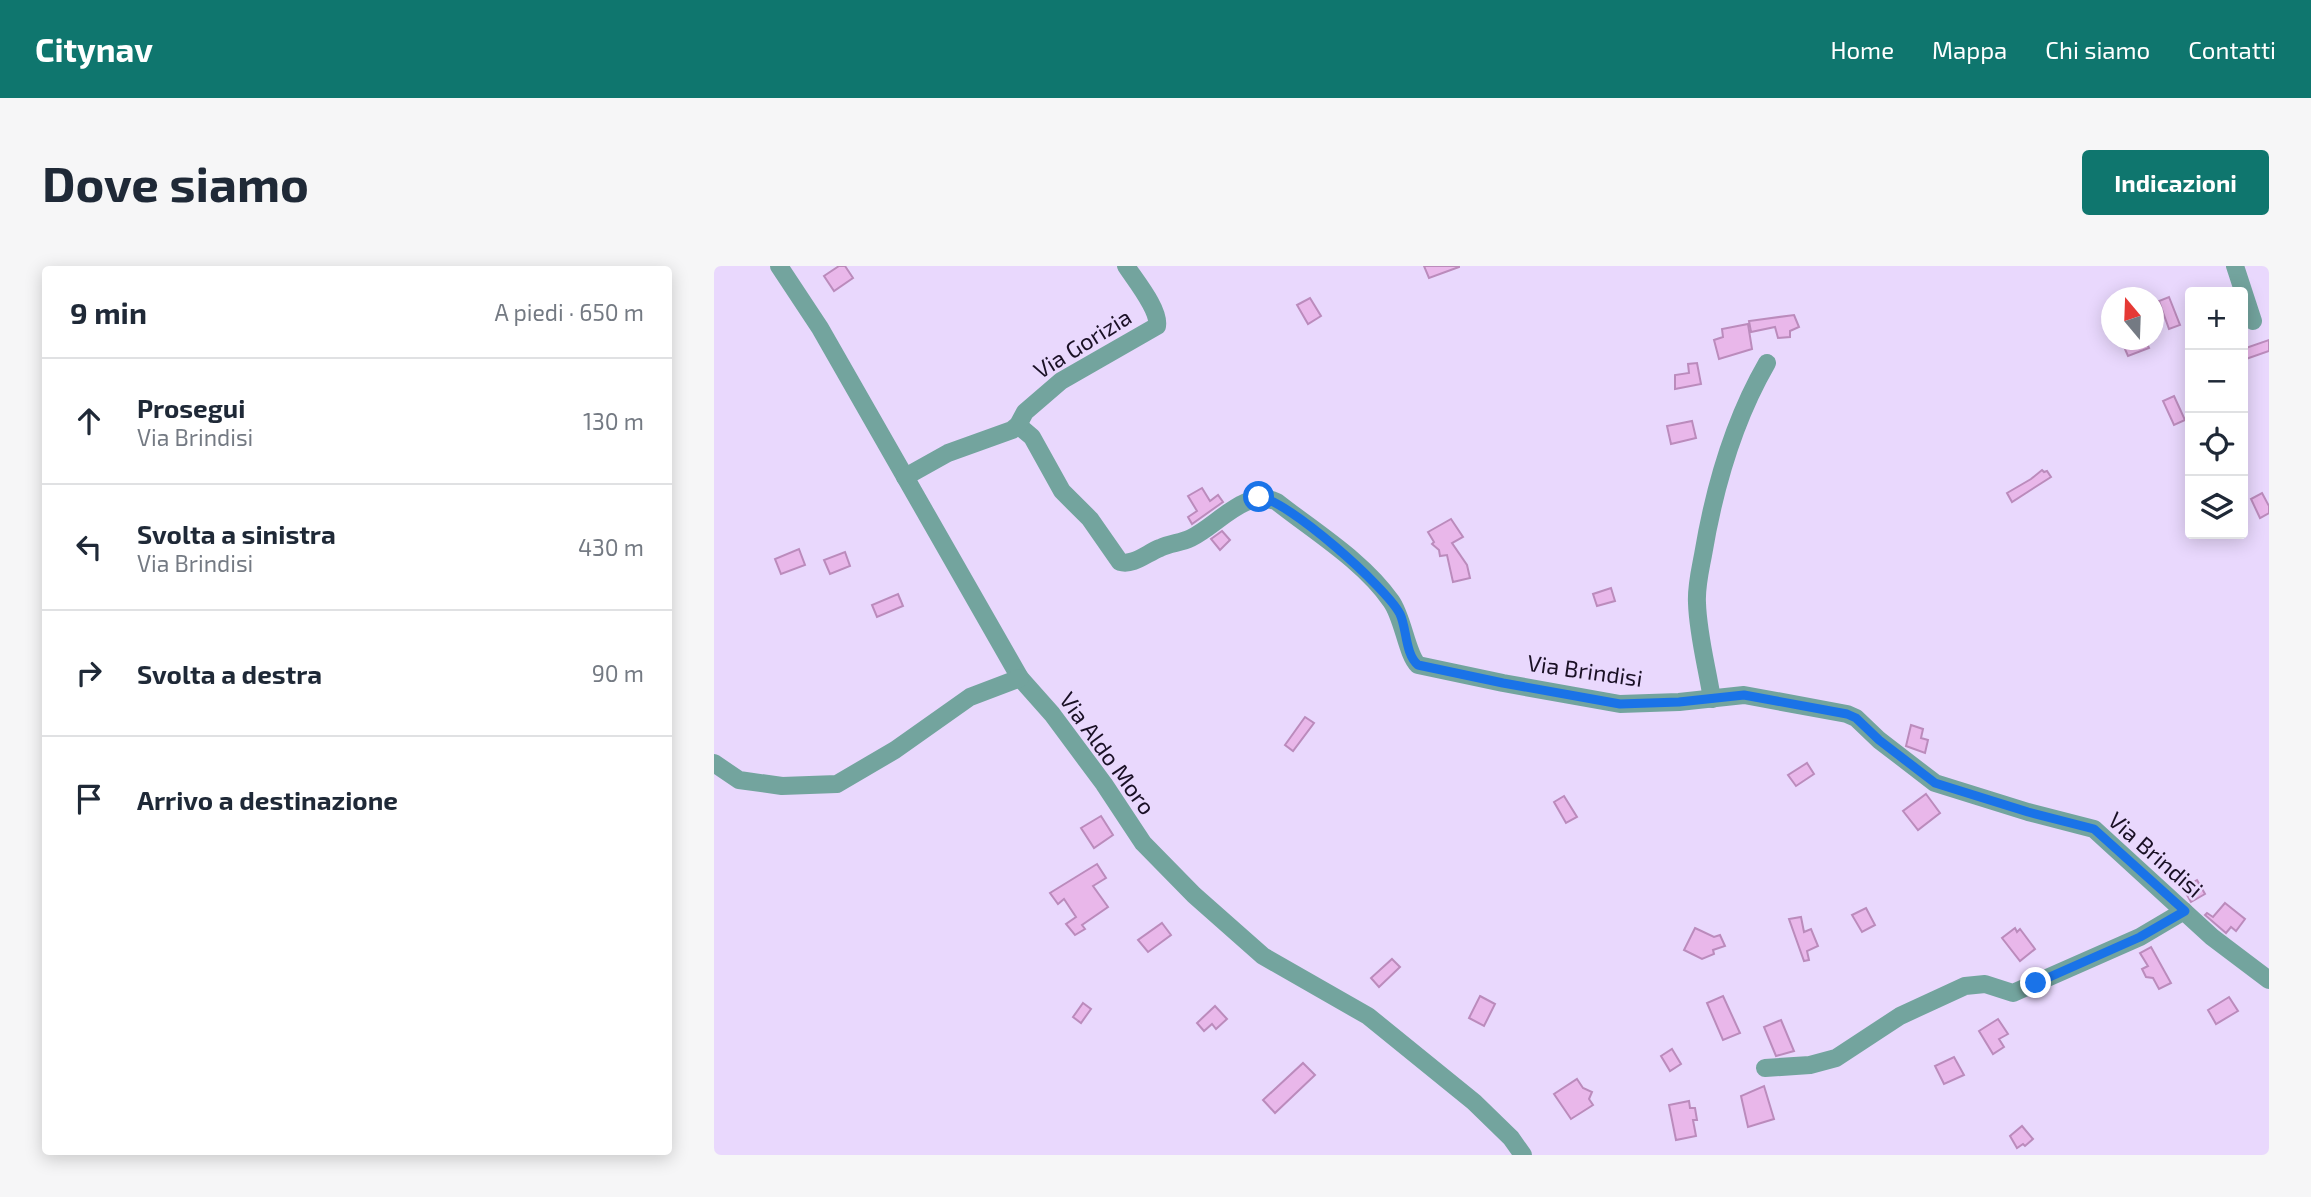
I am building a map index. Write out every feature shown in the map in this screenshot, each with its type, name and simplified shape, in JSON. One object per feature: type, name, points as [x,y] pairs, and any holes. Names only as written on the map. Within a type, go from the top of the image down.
[{"type":"street","name":"Via Aldo Moro","points":[[779,266],[820,328],[1020,678],[1052,714],[1104,784],[1143,843],[1194,895],[1263,956],[1368,1016],[1474,1102],[1511,1138],[1523,1155]]},
{"type":"street","name":"Via Gorizia","points":[[905,477],[948,453],[1013,430],[1025,412],[1061,381],[1157,326],[1158,321],[1150,303],[1126,266]]},
{"type":"street","points":[[2235,266],[2253,321]]},
{"type":"street","points":[[1712,699],[1697,602],[1700,573],[1710,515],[1719,484],[1751,391],[1767,363]]},
{"type":"street","name":"Via Brindisi","points":[[1018,425],[1032,437],[1062,491],[1090,519],[1119,562],[1131,562],[1163,546],[1187,540],[1251,499],[1268,498],[1277,502],[1359,566],[1391,599],[1401,616],[1412,655],[1418,665],[1620,704],[1679,702],[1744,695],[1847,714],[1856,718],[1879,740],[1935,783],[2094,829],[2212,937],[2269,980]]},
{"type":"street","points":[[714,763],[739,780],[782,786],[836,784],[895,750],[970,697],[1020,678]]},
{"type":"street","points":[[1765,1068],[1810,1065],[1836,1058],[1900,1016],[1965,986],[1985,984],[2013,993],[2140,937],[2185,911]]},
{"type":"building","points":[[839,266],[845,266],[853,278],[834,291],[824,276]]},
{"type":"building","points":[[1424,266],[1459,266],[1459,267],[1429,278]]},
{"type":"building","points":[[2169,297],[2180,325],[2169,329],[2164,315],[2164,299]]},
{"type":"building","points":[[1310,298],[1321,316],[1308,324],[1297,305]]},
{"type":"building","points":[[1794,315],[1799,327],[1790,331],[1790,337],[1778,338],[1775,327],[1751,332],[1749,321]]},
{"type":"building","points":[[1748,324],[1752,349],[1719,359],[1714,340],[1723,337],[1722,329]]},
{"type":"building","points":[[2269,340],[2269,351],[2248,358],[2248,347]]},
{"type":"building","points":[[2125,350],[2144,350],[2128,356]]},
{"type":"building","points":[[1697,363],[1701,384],[1675,389],[1675,375],[1689,373],[1688,364]]},
{"type":"building","points":[[2174,396],[2185,420],[2174,425],[2163,401]]},
{"type":"building","points":[[1692,421],[1696,438],[1671,444],[1667,426]]},
{"type":"building","points":[[2042,470],[2047,471],[2051,477],[2012,502],[2007,493]]},
{"type":"building","points":[[1202,488],[1210,501],[1218,495],[1223,502],[1192,524],[1188,517],[1197,511],[1188,496]]},
{"type":"building","points":[[2262,493],[2269,506],[2269,513],[2260,518],[2251,499]]},
{"type":"building","points":[[1451,519],[1463,537],[1452,543],[1467,565],[1470,578],[1453,582],[1447,555],[1440,556],[1428,532]]},
{"type":"building","points":[[1222,531],[1230,540],[1220,550],[1211,539]]},
{"type":"building","points":[[799,549],[805,565],[781,574],[775,559]]},
{"type":"building","points":[[845,552],[850,566],[830,574],[824,560]]},
{"type":"building","points":[[1611,588],[1615,601],[1597,606],[1593,594]]},
{"type":"building","points":[[898,594],[903,606],[877,617],[872,605]]},
{"type":"building","points":[[1305,717],[1314,723],[1293,751],[1285,745]]},
{"type":"building","points":[[1911,725],[1923,729],[1921,738],[1928,740],[1925,753],[1906,746]]},
{"type":"building","points":[[1807,763],[1814,774],[1796,786],[1788,775]]},
{"type":"building","points":[[1926,794],[1940,813],[1918,830],[1903,811]]},
{"type":"building","points":[[1564,796],[1577,817],[1566,823],[1554,802]]},
{"type":"building","points":[[1101,816],[1113,835],[1094,848],[1081,828]]},
{"type":"building","points":[[1097,864],[1106,878],[1093,886],[1108,907],[1082,925],[1085,929],[1075,935],[1066,924],[1076,917],[1064,899],[1058,904],[1050,893]]},
{"type":"building","points":[[2197,880],[2205,894],[2191,902],[2183,888]]},
{"type":"building","points":[[2225,903],[2245,919],[2236,931],[2231,927],[2226,933],[2205,915],[2207,913],[2213,917]]},
{"type":"building","points":[[1866,908],[1875,925],[1862,932],[1852,915]]},
{"type":"building","points":[[1801,917],[1804,932],[1811,929],[1818,946],[1807,951],[1809,960],[1804,961],[1789,919]]},
{"type":"building","points":[[1162,923],[1171,935],[1148,952],[1138,940]]},
{"type":"building","points":[[1695,928],[1714,937],[1720,935],[1725,946],[1713,950],[1714,954],[1702,959],[1684,950]]},
{"type":"building","points":[[2015,928],[2017,932],[2020,929],[2035,949],[2020,961],[2002,938]]},
{"type":"building","points":[[2151,947],[2171,983],[2159,989],[2153,978],[2146,977],[2142,969],[2148,966],[2140,953]]},
{"type":"building","points":[[1392,959],[1400,967],[1379,987],[1371,978]]},
{"type":"building","points":[[1480,996],[1495,1004],[1484,1026],[1469,1018]]},
{"type":"building","points":[[1723,996],[1740,1033],[1723,1040],[1707,1003]]},
{"type":"building","points":[[2229,997],[2238,1011],[2216,1024],[2208,1010]]},
{"type":"building","points":[[1083,1003],[1091,1009],[1081,1023],[1073,1017]]},
{"type":"building","points":[[1215,1006],[1227,1019],[1216,1029],[1212,1024],[1204,1031],[1197,1023]]},
{"type":"building","points":[[1998,1019],[2008,1034],[1999,1039],[2004,1047],[1993,1054],[1979,1031]]},
{"type":"building","points":[[1781,1020],[1794,1051],[1776,1056],[1764,1027]]},
{"type":"building","points":[[1672,1049],[1681,1064],[1670,1071],[1661,1056]]},
{"type":"building","points":[[1954,1057],[1964,1075],[1944,1084],[1935,1066]]},
{"type":"building","points":[[1303,1063],[1315,1075],[1275,1113],[1263,1100]]},
{"type":"building","points":[[1577,1079],[1583,1088],[1592,1092],[1589,1099],[1593,1105],[1571,1119],[1554,1094]]},
{"type":"building","points":[[1764,1086],[1774,1119],[1748,1127],[1741,1096]]},
{"type":"building","points":[[1689,1101],[1690,1108],[1695,1108],[1697,1120],[1693,1120],[1696,1136],[1676,1140],[1669,1105]]},
{"type":"building","points":[[2022,1126],[2033,1139],[2025,1146],[2023,1144],[2017,1148],[2010,1136]]},
{"type":"route","points":[[1259,497],[1277,502],[1359,566],[1391,599],[1401,616],[1414,661],[1418,665],[1620,704],[1679,702],[1744,695],[1847,714],[1856,718],[1879,740],[1935,783],[2094,829],[2185,911],[2140,937],[2036,983]]}]
